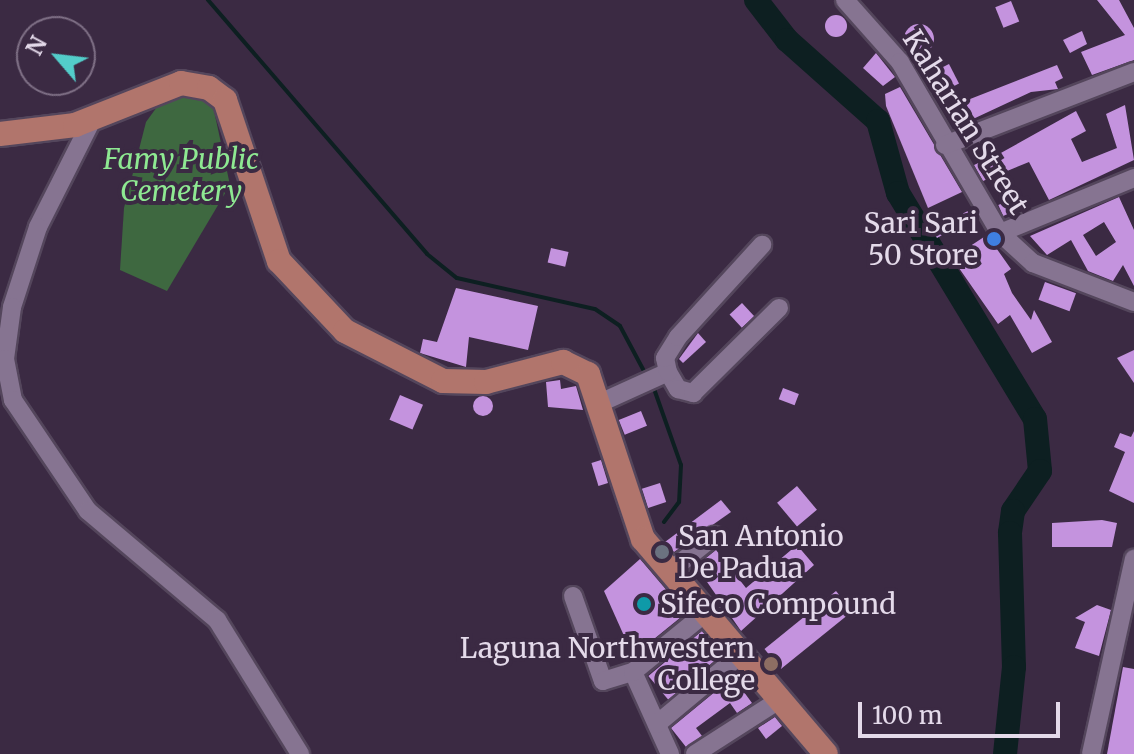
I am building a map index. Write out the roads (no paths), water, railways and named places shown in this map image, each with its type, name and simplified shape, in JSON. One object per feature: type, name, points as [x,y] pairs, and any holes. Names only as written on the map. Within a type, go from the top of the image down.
[{"type":"main road","points":[[0,134],[92,120],[181,83],[209,88],[225,100],[279,261],[345,331],[443,381],[486,382],[563,362],[588,374],[602,402],[629,508],[669,572],[826,754]]},
{"type":"street","name":"Kaharian Street","points":[[845,0],[900,62],[945,145],[1000,233],[1033,263],[1134,302]]},
{"type":"street","points":[[945,145],[1134,72]]},
{"type":"street","points":[[92,120],[38,227],[12,307],[5,359],[13,400],[88,511],[217,620],[300,754]]},
{"type":"street","points":[[1000,233],[1134,178]]},
{"type":"street","points":[[762,245],[678,337],[665,358],[668,372],[678,389],[693,393],[779,308]]},
{"type":"street","points":[[602,402],[668,372]]},
{"type":"street","points":[[669,572],[714,536]]},
{"type":"street","points":[[1091,754],[1134,559]]},
{"type":"street","points":[[573,596],[603,681],[633,672],[704,614]]},
{"type":"street","points":[[657,724],[740,655]]},
{"type":"street","points":[[633,672],[670,754]]},
{"type":"street","points":[[695,754],[779,700]]},
{"type":"waterway","points":[[208,0],[427,254],[457,278],[595,309],[620,326],[646,375]]},
{"type":"waterway","points":[[756,0],[787,40],[878,121],[898,193],[1035,419],[1040,471],[1013,511],[1010,533],[1014,667],[1005,754]]},
{"type":"waterway","points":[[653,386],[681,465],[679,502],[664,522]]},
{"type":"place","name":"Sari Sari 50 Store","points":[[994,239]]},
{"type":"place","name":"San Antonio De Padua","points":[[662,552]]},
{"type":"place","name":"Sifeco Compound","points":[[644,604]]},
{"type":"place","name":"Laguna Northwestern College","points":[[771,664]]},
{"type":"park label","name":"Famy Public Cemetery","points":[[181,175]]}]
